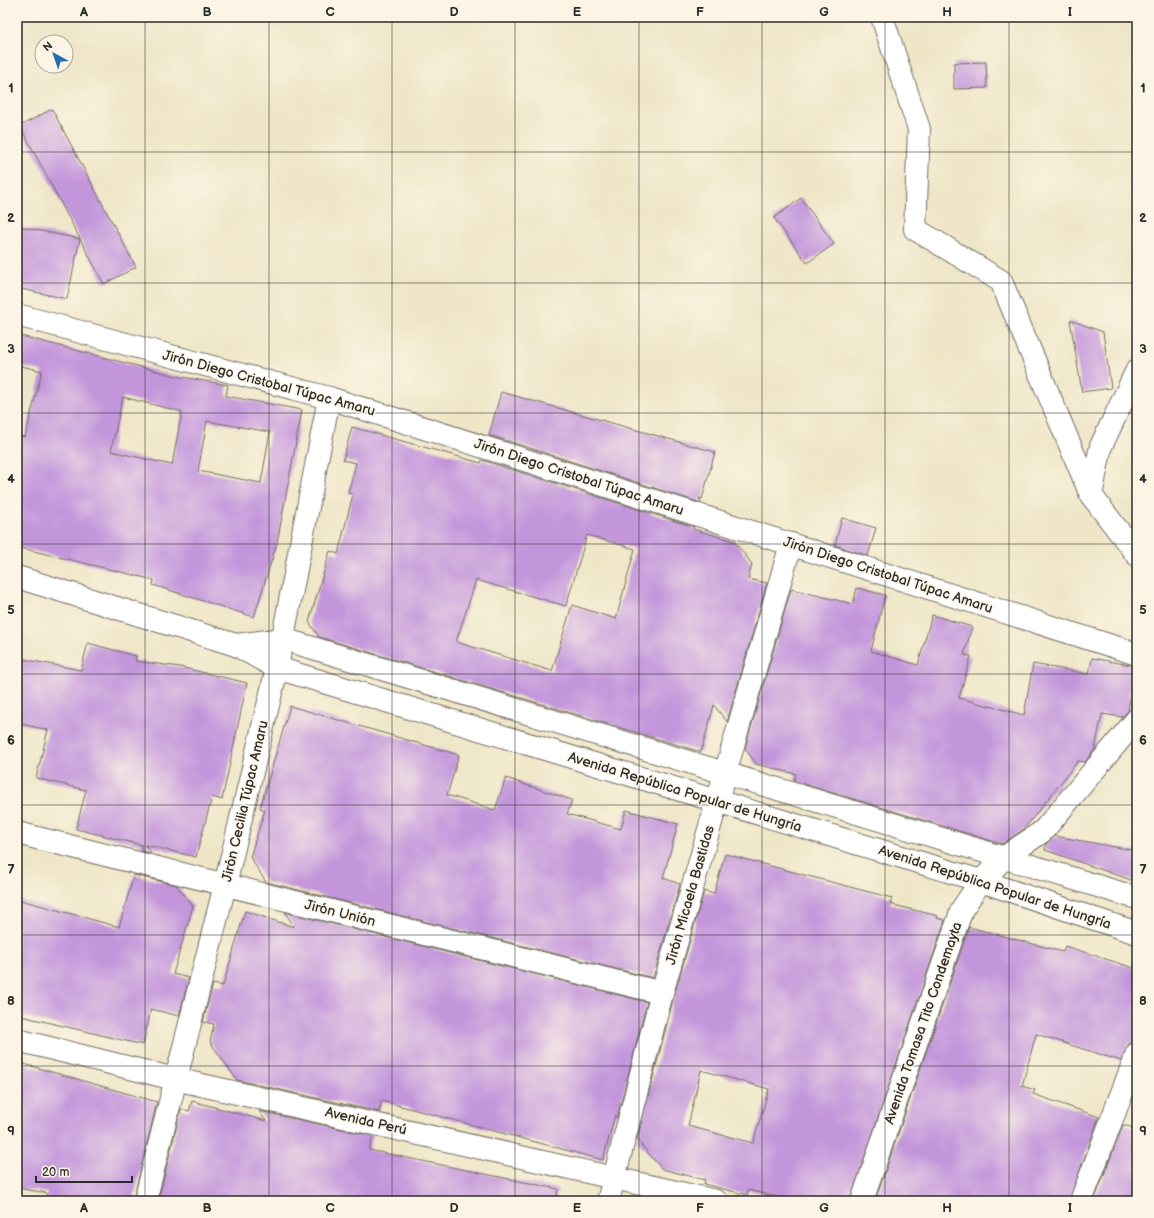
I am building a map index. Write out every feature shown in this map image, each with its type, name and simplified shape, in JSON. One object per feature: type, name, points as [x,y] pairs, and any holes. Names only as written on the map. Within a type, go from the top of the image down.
[{"type":"street","points":[[882,17],[919,129],[915,229],[1001,281],[1092,495],[1137,555]]},
{"type":"street","name":"Jirón Diego Cristobal Túpac Amaru","points":[[17,315],[329,398],[1137,654]]},
{"type":"street","points":[[1092,495],[1101,446],[1137,370]]},
{"type":"street","name":"Jirón Cecilia Túpac Amaru","points":[[145,1201],[225,885],[277,668],[329,398]]},
{"type":"street","name":"Jirón Micaela Bastidas","points":[[608,1201],[662,993],[790,544]]},
{"type":"street","name":"Avenida República Popular de Hungría","points":[[17,577],[236,645],[277,668],[981,881],[1137,933]]},
{"type":"street","name":"Avenida República Popular de Hungría","points":[[236,645],[283,639],[1137,898]]},
{"type":"street","name":"Avenida Tomasa Tito Condemayta","points":[[862,1201],[962,909],[981,881],[1005,857],[1043,831],[1137,719]]},
{"type":"street","name":"Jirón Unión","points":[[17,833],[662,993]]},
{"type":"street","name":"Avenida Perú","points":[[17,1040],[175,1079],[716,1201]]},
{"type":"street","points":[[1081,1201],[1137,1053]]},
{"type":"building","points":[[986,62],[987,88],[954,89],[954,63]]},
{"type":"building","points":[[52,109],[136,267],[104,284],[20,126]]},
{"type":"building","points":[[801,198],[834,244],[807,263],[774,218]]},
{"type":"building","points":[[17,226],[80,239],[67,299],[17,288]]},
{"type":"building","points":[[1070,320],[1103,332],[1111,388],[1082,392]]},
{"type":"building","points":[[17,335],[176,376],[228,385],[226,396],[302,410],[277,543],[254,617],[153,585],[154,580],[17,547],[17,435],[25,437],[42,371],[17,365]],"holes":[[[123,397],[182,412],[172,465],[111,451]],[[207,421],[270,432],[261,483],[198,471]]]},
{"type":"building","points":[[501,392],[715,452],[702,499],[699,498],[701,503],[489,435]]},
{"type":"building","points":[[352,427],[481,463],[482,460],[734,541],[752,564],[748,579],[767,583],[727,722],[714,705],[701,752],[319,637],[309,622],[330,551],[338,554],[353,494],[348,493],[356,463],[343,460]],"holes":[[[587,535],[635,549],[616,619],[572,605],[552,671],[456,642],[476,580],[566,606]]]},
{"type":"building","points":[[842,518],[876,528],[868,556],[835,545]]},
{"type":"building","points":[[857,588],[885,595],[871,651],[918,665],[932,615],[972,627],[964,655],[971,656],[959,698],[1024,715],[1033,664],[1089,674],[1092,658],[1135,666],[1128,711],[1122,717],[1102,714],[1095,749],[1085,762],[1078,761],[1024,829],[1002,844],[794,781],[796,774],[756,764],[745,748],[791,589],[853,604]]},
{"type":"building","points":[[88,643],[136,656],[135,661],[180,667],[247,683],[222,800],[212,797],[196,857],[145,845],[151,853],[141,851],[142,845],[76,829],[86,790],[36,778],[48,730],[17,723],[17,658],[81,670]]},
{"type":"building","points":[[290,706],[459,755],[447,795],[495,810],[506,778],[572,800],[567,814],[621,829],[626,810],[678,824],[663,878],[680,884],[653,978],[266,882],[250,857],[265,810],[260,808]]},
{"type":"building","points":[[1055,836],[1137,851],[1137,882],[1045,850],[1046,844]]},
{"type":"building","points":[[725,854],[892,898],[890,904],[938,916],[937,918],[945,920],[850,1201],[794,1201],[748,1190],[747,1195],[704,1184],[705,1180],[662,1169],[637,1140],[674,996],[704,891],[714,894]],"holes":[[[701,1070],[769,1089],[753,1143],[688,1126]]]},
{"type":"building","points":[[134,875],[176,885],[193,906],[173,974],[189,978],[179,1016],[151,1009],[143,1045],[17,1015],[17,899],[119,927]]},
{"type":"building","points":[[245,911],[294,927],[285,912],[647,1002],[617,1118],[615,1115],[603,1160],[382,1101],[379,1112],[237,1080],[210,1042],[214,1024],[203,1022],[213,984],[223,986]]},
{"type":"building","points":[[969,927],[1063,952],[1065,946],[1137,969],[1137,1041],[1129,1044],[1121,1061],[1036,1034],[1022,1086],[1035,1090],[1033,1094],[1099,1117],[1069,1201],[875,1201]]},
{"type":"building","points":[[17,1062],[157,1102],[133,1201],[45,1201],[47,1193],[17,1188]]},
{"type":"building","points":[[192,1101],[266,1121],[259,1111],[373,1136],[369,1150],[558,1189],[556,1201],[158,1201],[181,1109],[189,1111]]},
{"type":"building","points":[[1123,1125],[1137,1129],[1137,1201],[1094,1201]]}]
